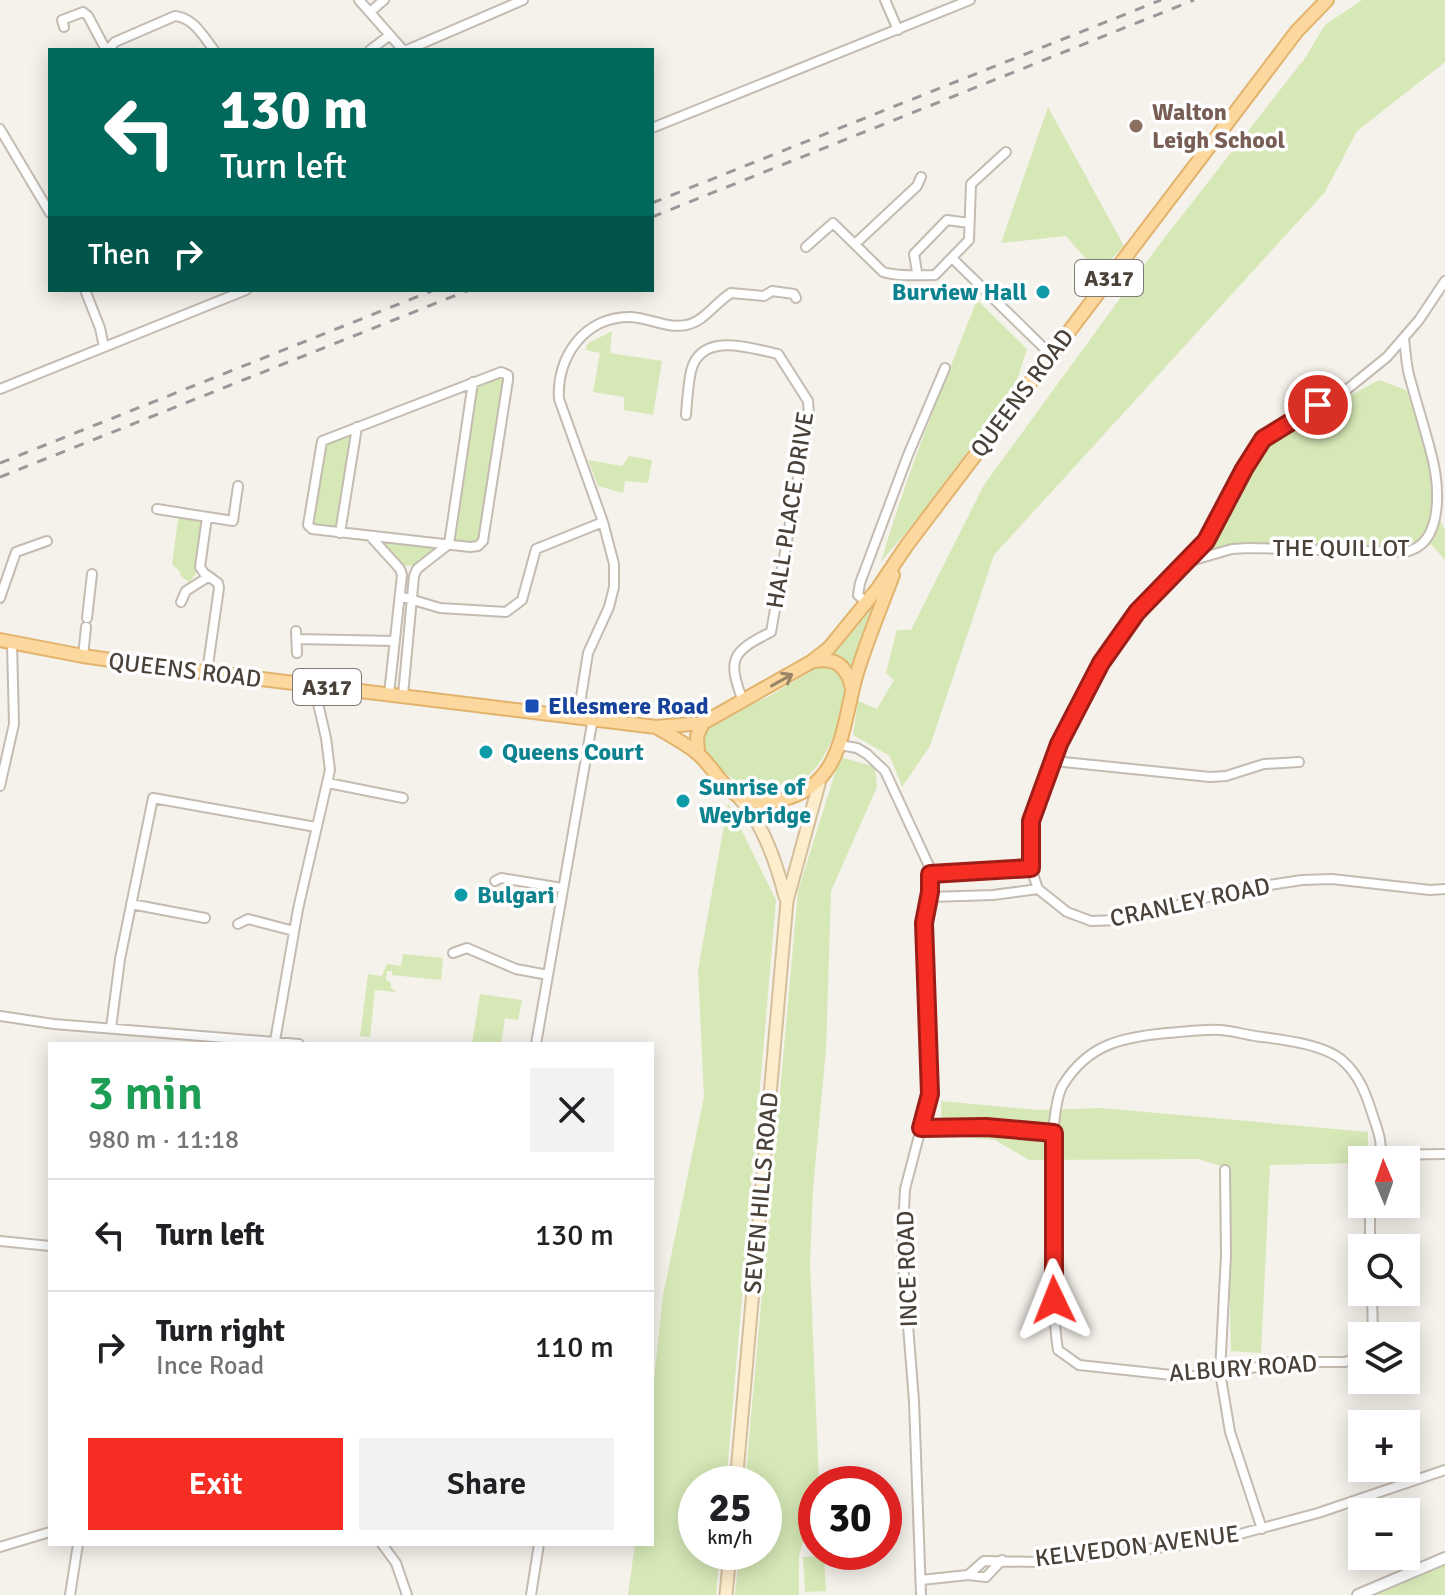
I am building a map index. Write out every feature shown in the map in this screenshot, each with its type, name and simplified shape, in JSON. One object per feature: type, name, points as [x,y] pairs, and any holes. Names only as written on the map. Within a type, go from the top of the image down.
[{"type":"main road","name":"QUEENS ROAD","points":[[811,662],[829,648],[866,602],[1297,31],[1327,0]]},
{"type":"main road","name":"QUEENS ROAD","points":[[853,692],[897,562]]},
{"type":"main road","points":[[866,602],[873,603],[880,612]]},
{"type":"main road","name":"QUEENS ROAD","points":[[6,642],[83,656],[656,727]]},
{"type":"main road","points":[[811,662],[828,659],[841,665],[846,670],[853,692]]},
{"type":"main road","name":"A317","points":[[656,727],[703,723],[811,662]]},
{"type":"main road","name":"A317","points":[[819,784],[840,745],[853,692]]},
{"type":"main road","points":[[698,753],[697,736],[703,723]]},
{"type":"main road","name":"A317","points":[[656,727],[698,753],[719,780],[737,796]]},
{"type":"main road","points":[[737,796],[772,803],[789,799],[819,784]]},
{"type":"main road","name":"SEVEN HILLS ROAD","points":[[738,1466],[787,901],[819,784]]},
{"type":"main road","name":"SEVEN HILLS ROAD","points":[[737,796],[746,805],[775,860],[787,901]]},
{"type":"main road","points":[[726,1595],[728,1570]]},
{"type":"street","points":[[359,0],[403,48]]},
{"type":"street","points":[[370,12],[384,0]]},
{"type":"street","points":[[410,48],[523,0]]},
{"type":"street","points":[[885,0],[898,30]]},
{"type":"street","points":[[654,127],[970,0]]},
{"type":"street","points":[[64,27],[62,20],[65,17],[83,12],[106,48]]},
{"type":"street","points":[[109,48],[115,42],[175,16],[192,22],[212,48]]},
{"type":"street","points":[[373,48],[390,35]]},
{"type":"street","points":[[0,129],[48,210]]},
{"type":"street","points":[[806,247],[833,223],[886,274],[909,275],[917,272],[935,275],[969,240],[971,184],[1006,152]]},
{"type":"street","points":[[855,244],[917,186],[921,177]]},
{"type":"street","points":[[917,272],[914,254],[947,220],[969,223]]},
{"type":"street","points":[[953,259],[1051,355]]},
{"type":"street","points":[[930,897],[993,895],[1038,889],[1031,868],[1031,821],[1069,723],[1112,646],[1137,612],[1206,541],[1263,439],[1352,386],[1387,357],[1404,339],[1445,281]]},
{"type":"street","points":[[578,716],[588,653],[609,607],[614,587],[614,564],[603,522],[559,399],[558,377],[573,344],[605,323],[628,317],[680,326],[690,324],[731,293],[764,296],[772,291],[794,294],[796,298]]},
{"type":"street","points":[[86,292],[104,347]]},
{"type":"street","points":[[0,389],[233,292]]},
{"type":"street","name":"THE QUILLOT","points":[[1186,563],[1232,549],[1405,552],[1419,550],[1431,540],[1443,514],[1441,487],[1409,378],[1404,339]]},
{"type":"street","name":"HALL PLACE DRIVE","points":[[686,415],[695,361],[704,352],[732,343],[778,354],[808,401],[809,415],[771,632],[738,652],[734,664],[734,677],[743,701]]},
{"type":"street","points":[[866,602],[858,595],[860,583],[908,455],[945,368]]},
{"type":"street","points":[[501,372],[508,375],[483,541],[478,546],[470,547],[312,529],[307,520],[320,445],[327,438],[357,427],[501,372]]},
{"type":"street","points":[[396,694],[417,569],[449,544],[473,382]]},
{"type":"street","points":[[340,533],[357,427]]},
{"type":"street","points":[[157,509],[233,521],[238,486]]},
{"type":"street","points":[[207,517],[200,567],[218,583],[219,588],[207,672]]},
{"type":"street","points":[[400,596],[440,608],[506,612],[522,600],[536,549],[603,522]]},
{"type":"street","points":[[371,536],[400,569],[395,641],[396,694]]},
{"type":"street","points":[[0,598],[16,552],[47,541]]},
{"type":"street","points":[[0,567],[10,568]]},
{"type":"street","points":[[83,656],[92,574]]},
{"type":"street","points":[[181,602],[186,591],[208,577]]},
{"type":"street","points":[[297,653],[296,635],[395,641]]},
{"type":"street","points":[[0,786],[14,724],[6,642]]},
{"type":"street","points":[[275,1041],[294,931],[328,783],[327,747],[314,686]]},
{"type":"street","points":[[536,1042],[593,718]]},
{"type":"street","name":"INCE ROAD","points":[[840,745],[857,748],[885,771],[930,874],[930,897],[924,923],[930,1094],[905,1189],[902,1250],[914,1401],[921,1595]]},
{"type":"street","points":[[1054,761],[1210,777],[1226,776],[1264,764],[1299,762]]},
{"type":"street","points":[[328,783],[403,798]]},
{"type":"street","points":[[111,1028],[131,904],[153,798],[316,827]]},
{"type":"street","points":[[930,874],[1031,868]]},
{"type":"street","points":[[495,881],[501,878],[562,888]]},
{"type":"street","name":"CRANLEY ROAD","points":[[1038,889],[1067,912],[1105,922],[1173,908],[1236,890],[1293,880],[1332,879],[1445,889]]},
{"type":"street","points":[[131,904],[205,918]]},
{"type":"street","points":[[238,924],[248,919],[294,931]]},
{"type":"street","points":[[453,953],[467,948],[516,969],[548,975]]},
{"type":"street","points":[[0,1016],[283,1042]]},
{"type":"street","points":[[921,1128],[995,1127],[1054,1133],[1058,1096],[1063,1085],[1082,1061],[1109,1044],[1138,1035],[1193,1029],[1225,1030],[1294,1040],[1342,1059],[1366,1092],[1381,1146]]},
{"type":"street","name":"ALBURY ROAD","points":[[1054,1133],[1052,1239],[1058,1350],[1079,1365],[1181,1376],[1290,1362],[1348,1361]]},
{"type":"street","points":[[1420,1156],[1445,1154]]},
{"type":"street","points":[[1225,1170],[1226,1267],[1220,1372],[1230,1432],[1262,1529]]},
{"type":"street","points":[[0,1241],[48,1246]]},
{"type":"street","name":"KELVEDON AVENUE","points":[[921,1580],[968,1575],[984,1561],[1038,1562],[1214,1541],[1262,1529],[1445,1470]]},
{"type":"street","points":[[0,1547],[48,1533]]},
{"type":"street","points":[[70,1595],[78,1546]]},
{"type":"street","points":[[383,1546],[396,1563],[407,1595]]},
{"type":"street","points":[[531,1595],[539,1546]]},
{"type":"street","points":[[1358,1595],[1445,1558]]},
{"type":"green space","points":[[1362,0],[1445,0],[1445,62],[1357,131],[1325,192],[994,555],[930,746],[902,787],[890,756],[853,735],[858,701],[877,709],[894,680],[886,673],[897,630],[911,630],[984,485],[1159,245],[1305,58],[1325,25]]},
{"type":"green space","points":[[1048,107],[1124,246],[1098,273],[1066,236],[1001,243]]},
{"type":"green space","points":[[977,300],[1027,349],[1014,389],[919,517],[881,562],[914,462]]},
{"type":"green space","points":[[612,331],[610,353],[662,361],[653,415],[624,410],[624,397],[593,392],[600,353],[586,350],[587,344]]},
{"type":"green space","points":[[501,376],[508,381],[484,535],[474,544],[456,541],[478,385]]},
{"type":"green space","points":[[1379,380],[1406,390],[1418,422],[1437,493],[1437,515],[1445,530],[1445,560],[1432,545],[1404,550],[1215,552],[1210,538],[1235,500],[1253,459],[1266,441]]},
{"type":"green space","points":[[352,434],[337,528],[314,527],[324,446]]},
{"type":"green space","points":[[629,456],[652,460],[648,483],[625,481],[623,493],[598,486],[588,460],[622,466]]},
{"type":"green space","points":[[179,513],[207,517],[199,568],[189,582],[172,564]]},
{"type":"green space","points":[[388,540],[438,548],[417,566],[403,565],[385,546]]},
{"type":"green space","points":[[871,606],[875,607],[854,674],[844,661],[830,655]]},
{"type":"green space","points":[[828,667],[841,673],[844,688],[842,710],[827,751],[804,779],[790,788],[775,792],[758,791],[741,784],[705,755],[702,740],[705,726],[768,697],[816,668]]},
{"type":"green space","points":[[840,757],[875,767],[877,787],[831,891],[826,1049],[813,1189],[810,1263],[818,1466],[798,1466],[799,1595],[735,1595],[737,1570],[782,1570],[782,1466],[747,1466],[798,891]]},
{"type":"green space","points":[[728,803],[776,900],[728,1466],[678,1466],[678,1570],[718,1570],[716,1595],[628,1595],[635,1546],[654,1546],[654,1380],[663,1295],[704,1097],[698,970]]},
{"type":"green space","points":[[403,954],[443,958],[441,980],[392,975],[392,971],[387,971],[386,980],[397,992],[375,990],[370,1037],[360,1036],[368,974],[382,976],[387,964],[401,966]]},
{"type":"green space","points":[[480,994],[522,1000],[518,1020],[505,1018],[501,1042],[472,1042]]},
{"type":"green space","points":[[941,1101],[1038,1110],[1101,1108],[1368,1132],[1368,1146],[1348,1146],[1348,1163],[1270,1165],[1261,1353],[1231,1351],[1227,1168],[1198,1159],[1029,1160],[995,1140],[942,1135]]},
{"type":"green space","points":[[1445,1562],[1445,1595],[1369,1595]]},
{"type":"green space","points":[[804,1570],[825,1570],[826,1591],[805,1592]]},
{"type":"railway","points":[[654,202],[1161,0]]},
{"type":"railway","points":[[654,216],[1194,0]]},
{"type":"railway","points":[[0,463],[429,292]]},
{"type":"railway","points":[[0,477],[464,292]]},
{"type":"place","name":"Walton Leigh School","points":[[1136,126]]},
{"type":"place","name":"Burview Hall","points":[[1043,292]]},
{"type":"place","name":"Ellesmere Road","points":[[532,706]]},
{"type":"place","name":"Queens Court","points":[[486,752]]},
{"type":"place","name":"Sunrise of Weybridge","points":[[683,801]]},
{"type":"place","name":"Bulgari","points":[[461,895]]},
{"type":"route","points":[[1054,1300],[1054,1133],[986,1127],[921,1128],[930,1094],[924,923],[930,874],[1031,868],[1031,821],[1059,744],[1101,663],[1137,612],[1206,541],[1263,439],[1318,405]]}]
